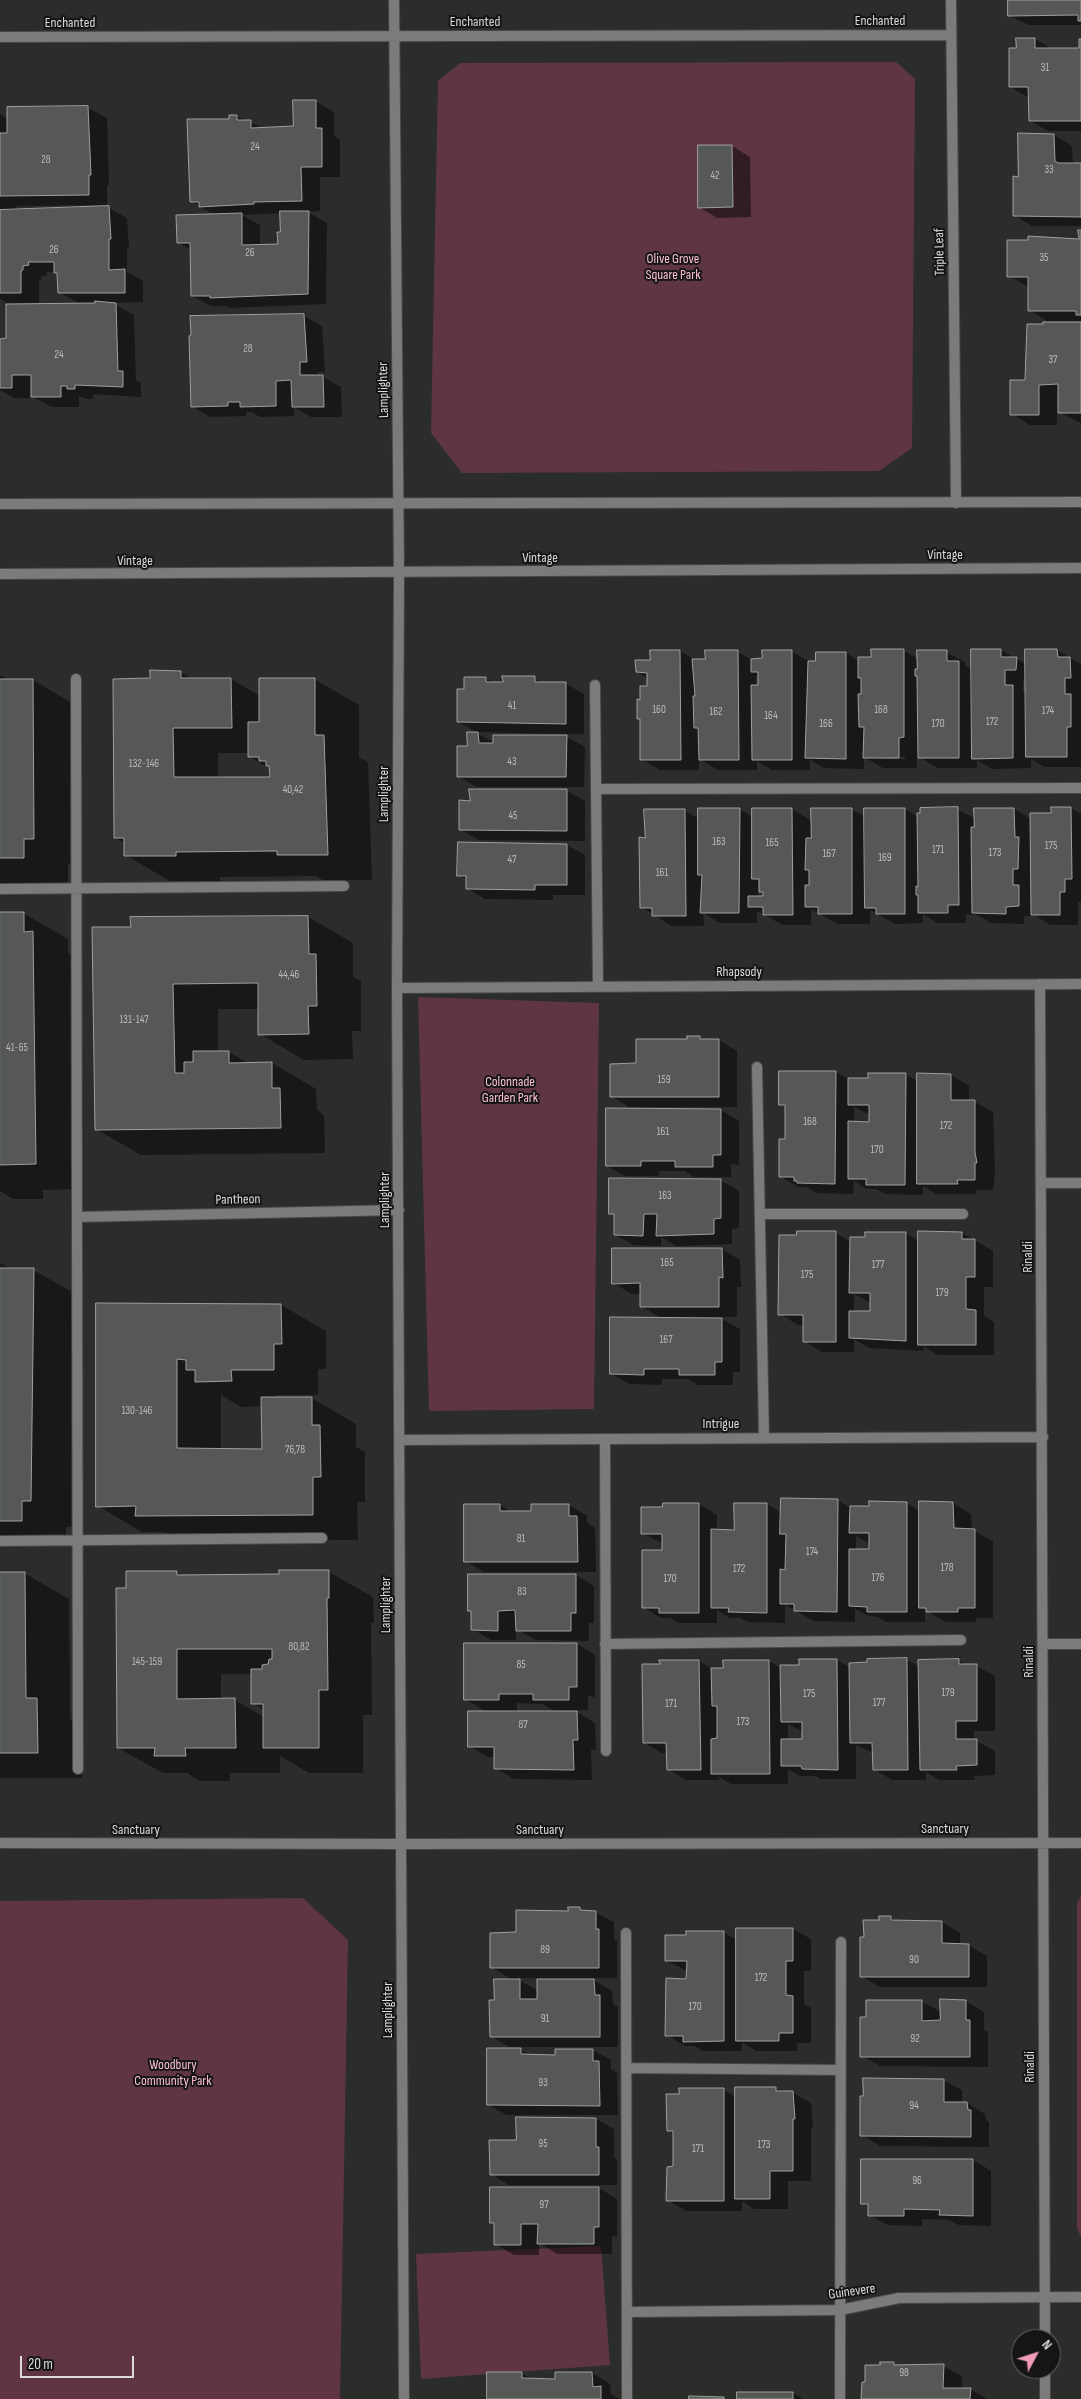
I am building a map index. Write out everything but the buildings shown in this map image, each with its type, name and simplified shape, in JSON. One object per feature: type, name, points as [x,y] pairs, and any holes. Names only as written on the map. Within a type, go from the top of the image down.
[{"type":"street","name":"Lamplighter","points":[[394,0],[399,573],[397,988],[400,1210],[399,1440],[404,2399]]},
{"type":"street","name":"Triple Leaf","points":[[951,0],[956,503]]},
{"type":"street","name":"Enchanted","points":[[0,37],[951,35]]},
{"type":"street","points":[[0,504],[1081,502]]},
{"type":"street","name":"Vintage","points":[[0,574],[1081,568]]},
{"type":"street","points":[[76,679],[78,1769]]},
{"type":"street","points":[[596,685],[598,986]]},
{"type":"street","points":[[596,789],[1081,788]]},
{"type":"street","points":[[0,889],[344,886]]},
{"type":"street","name":"Rinaldi","points":[[1040,984],[1045,2329]]},
{"type":"street","name":"Rhapsody","points":[[397,988],[1081,984]]},
{"type":"street","points":[[757,1067],[764,1438]]},
{"type":"street","points":[[1041,1183],[1081,1183]]},
{"type":"street","name":"Pantheon","points":[[77,1217],[400,1210]]},
{"type":"street","points":[[760,1214],[963,1214]]},
{"type":"street","name":"Intrigue","points":[[399,1440],[1043,1436]]},
{"type":"street","points":[[605,1439],[606,1752]]},
{"type":"street","points":[[0,1541],[322,1538]]},
{"type":"street","points":[[605,1644],[961,1640]]},
{"type":"street","points":[[1043,1644],[1081,1644]]},
{"type":"street","name":"Sanctuary","points":[[0,1843],[1081,1843]]},
{"type":"street","points":[[626,1933],[627,2399]]},
{"type":"street","points":[[840,1942],[840,2399]]},
{"type":"street","points":[[626,2068],[840,2070]]},
{"type":"street","name":"Guinevere","points":[[627,2312],[840,2310],[899,2298],[1081,2297]]},
{"type":"street","points":[[1045,2379],[1045,2399]]},
{"type":"green space","name":"Olive Grove Square Park","points":[[896,62],[915,79],[912,448],[879,471],[462,473],[431,433],[438,81],[460,63]]},
{"type":"green space","name":"Colonnade Garden Park","points":[[418,997],[599,1003],[594,1409],[429,1411]]},
{"type":"green space","points":[[1081,1896],[1081,2237],[1077,2228],[1077,1903]]},
{"type":"green space","name":"Woodbury Community Park","points":[[303,1898],[348,1940],[340,2399],[0,2399],[0,1901]]},
{"type":"green space","points":[[601,2246],[610,2365],[421,2379],[416,2254]]}]
